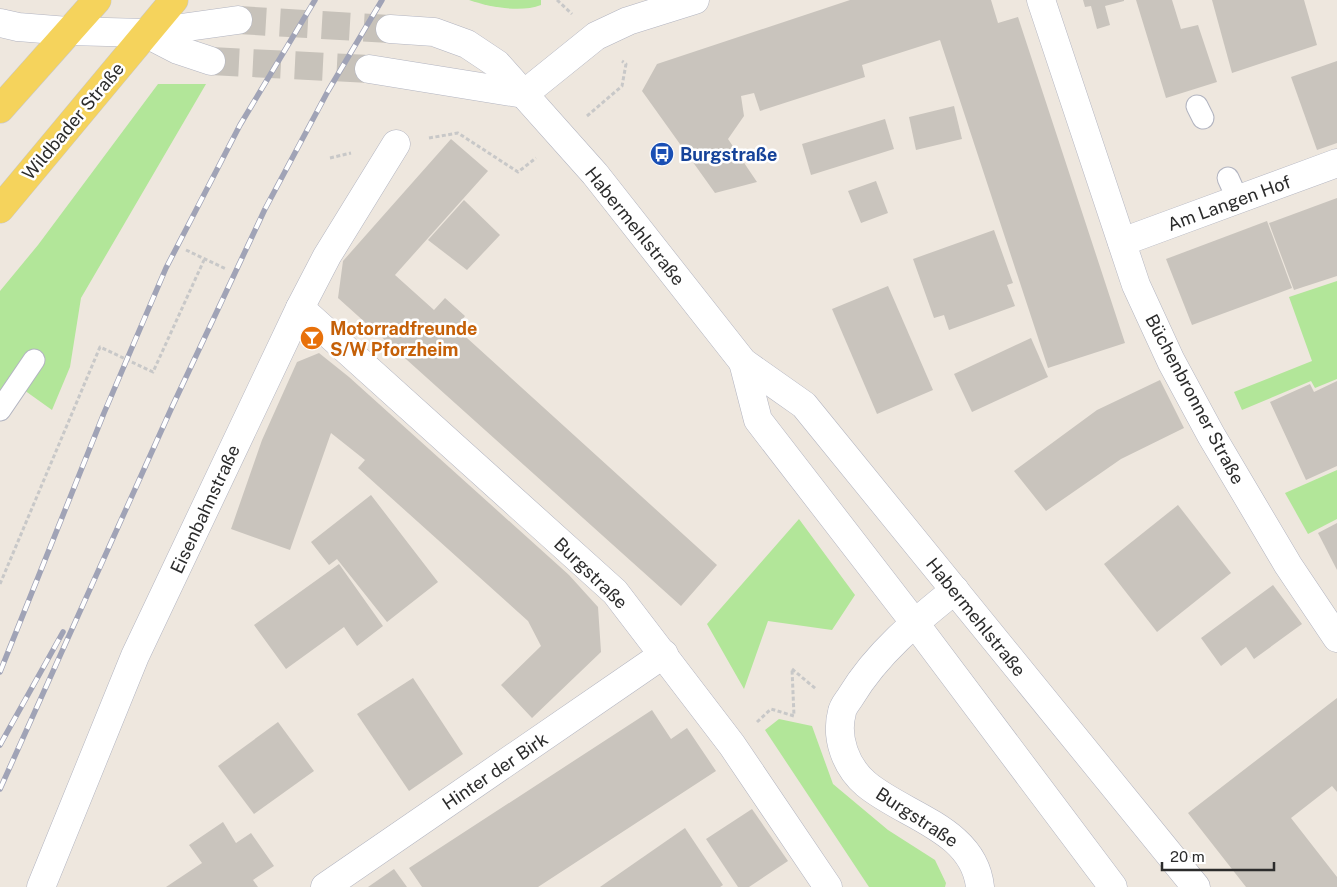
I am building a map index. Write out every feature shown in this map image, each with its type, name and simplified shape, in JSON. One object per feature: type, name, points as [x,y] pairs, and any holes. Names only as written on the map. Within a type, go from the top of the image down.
[{"type":"main road","points":[[0,109],[68,30],[97,0]]},
{"type":"main road","name":"Wildbader Straße","points":[[0,209],[77,119],[145,33],[174,0]]},
{"type":"street","points":[[369,69],[524,94],[596,36],[628,20],[695,0]]},
{"type":"street","name":"Büchenbronner Straße","points":[[1041,0],[1136,285],[1171,361],[1206,427],[1288,566],[1337,638]]},
{"type":"street","points":[[0,23],[18,27],[145,33],[238,20]]},
{"type":"street","name":"Habermehlstraße","points":[[390,29],[434,32],[467,44],[497,64],[596,174],[743,362],[804,405],[1196,887]]},
{"type":"street","points":[[145,33],[178,50],[211,61]]},
{"type":"street","name":"Eisenbahnstraße","points":[[42,887],[136,656],[300,308],[327,256],[396,144]]},
{"type":"street","name":"Am Langen Hof","points":[[1122,242],[1233,189],[1337,163]]},
{"type":"street","name":"Burgstraße","points":[[300,308],[615,592],[732,745],[828,887]]},
{"type":"street","name":"Habermehlstraße","points":[[743,362],[758,420],[914,622],[1113,887]]},
{"type":"street","name":"Burgstraße","points":[[955,590],[914,622],[864,674],[842,711],[839,736],[847,761],[865,784],[942,831],[965,849],[978,872],[980,887]]},
{"type":"street","name":"Hinter der Birk","points":[[326,887],[664,654]]},
{"type":"lane","points":[[0,410],[34,360]]},
{"type":"path","points":[[186,250],[226,269]]},
{"type":"path","points":[[0,584],[100,346],[153,372],[204,260]]},
{"type":"path","points":[[771,709],[794,716],[792,669]]},
{"type":"green space","points":[[469,0],[541,0],[541,5],[515,9],[486,5]]},
{"type":"green space","points":[[158,84],[206,84],[81,298],[70,367],[52,410],[10,380],[0,394],[0,291],[38,245]]},
{"type":"green space","points":[[1337,281],[1337,379],[1315,388],[1311,381],[1242,410],[1234,392],[1312,361],[1289,297]]},
{"type":"green space","points":[[1337,470],[1337,519],[1308,534],[1285,493]]},
{"type":"green space","points":[[799,519],[855,595],[832,630],[768,621],[744,689],[707,624]]},
{"type":"green space","points":[[779,719],[812,726],[833,784],[888,830],[935,860],[946,883],[945,887],[869,887],[765,730]]},
{"type":"building","points":[[850,0],[991,0],[998,23],[1018,17],[1125,343],[1048,368],[940,40],[862,65],[865,77],[760,111],[754,93],[741,96],[744,116],[728,139],[757,182],[715,193],[642,91],[657,64]]},
{"type":"building","points":[[1083,0],[1124,1],[1105,6],[1110,25],[1097,29],[1091,6],[1085,7]]},
{"type":"building","points":[[1136,0],[1172,0],[1181,29],[1198,25],[1217,82],[1166,98]]},
{"type":"building","points":[[1212,0],[1304,0],[1317,45],[1232,73]]},
{"type":"building","points":[[1337,61],[1337,143],[1317,150],[1291,77]]},
{"type":"building","points":[[954,106],[962,139],[916,150],[909,117]]},
{"type":"building","points":[[885,119],[894,149],[811,175],[802,144]]},
{"type":"building","points":[[451,139],[488,171],[395,275],[434,310],[445,298],[465,316],[456,328],[717,565],[681,606],[338,298],[343,261]]},
{"type":"building","points":[[876,181],[888,213],[861,223],[848,191]]},
{"type":"building","points":[[1337,198],[1337,276],[1294,290],[1269,223]]},
{"type":"building","points":[[464,200],[500,235],[467,270],[428,240]]},
{"type":"building","points":[[1267,221],[1292,288],[1192,325],[1166,259]]},
{"type":"building","points":[[994,230],[1013,283],[1007,285],[1015,306],[949,330],[944,315],[934,318],[913,259]]},
{"type":"building","points":[[888,286],[933,390],[877,414],[832,309]]},
{"type":"building","points":[[1031,338],[1048,377],[972,412],[954,374]]},
{"type":"building","points":[[319,353],[349,377],[569,575],[598,607],[601,652],[532,718],[501,685],[541,646],[528,621],[358,468],[365,460],[331,433],[290,550],[231,529],[262,440],[297,362]]},
{"type":"building","points":[[1160,380],[1184,428],[1121,459],[1046,511],[1014,471],[1097,410]]},
{"type":"building","points":[[1337,381],[1337,466],[1306,480],[1270,402],[1310,384],[1314,392]]},
{"type":"building","points":[[371,495],[438,582],[387,622],[337,559],[329,565],[311,542]]},
{"type":"building","points":[[1178,505],[1231,573],[1157,632],[1104,564]]},
{"type":"building","points":[[1337,523],[1337,570],[1318,533]]},
{"type":"building","points":[[339,564],[383,626],[357,646],[344,627],[286,669],[254,625]]},
{"type":"building","points":[[1273,585],[1302,624],[1254,659],[1246,647],[1221,666],[1201,638]]},
{"type":"building","points":[[413,678],[463,754],[409,791],[357,714]]},
{"type":"building","points":[[1337,698],[1337,792],[1332,786],[1291,818],[1337,877],[1337,887],[1246,887],[1188,813]]},
{"type":"building","points":[[652,710],[671,739],[687,728],[716,771],[538,887],[422,887],[409,868]]},
{"type":"building","points":[[278,722],[314,771],[254,814],[218,766]]},
{"type":"building","points":[[752,809],[788,861],[749,887],[738,887],[706,839]]},
{"type":"building","points":[[223,822],[236,843],[251,833],[274,866],[253,880],[258,887],[166,887],[202,863],[189,845]]},
{"type":"building","points":[[685,828],[723,885],[720,887],[600,887]]},
{"type":"building","points":[[394,869],[407,887],[368,887]]},
{"type":"tunnel","points":[[238,20],[390,29]]},
{"type":"tunnel","points":[[211,61],[369,69]]},
{"type":"railway","points":[[0,672],[104,413],[166,268],[240,125],[315,0]]},
{"type":"railway","points":[[0,789],[172,407],[265,209],[328,91],[382,0]]},
{"type":"railway","points":[[0,745],[63,632]]},
{"type":"place","name":"Burgstraße","points":[[662,154]]},
{"type":"place","name":"Motorradfreunde S/W Pforzheim","points":[[312,338]]}]
